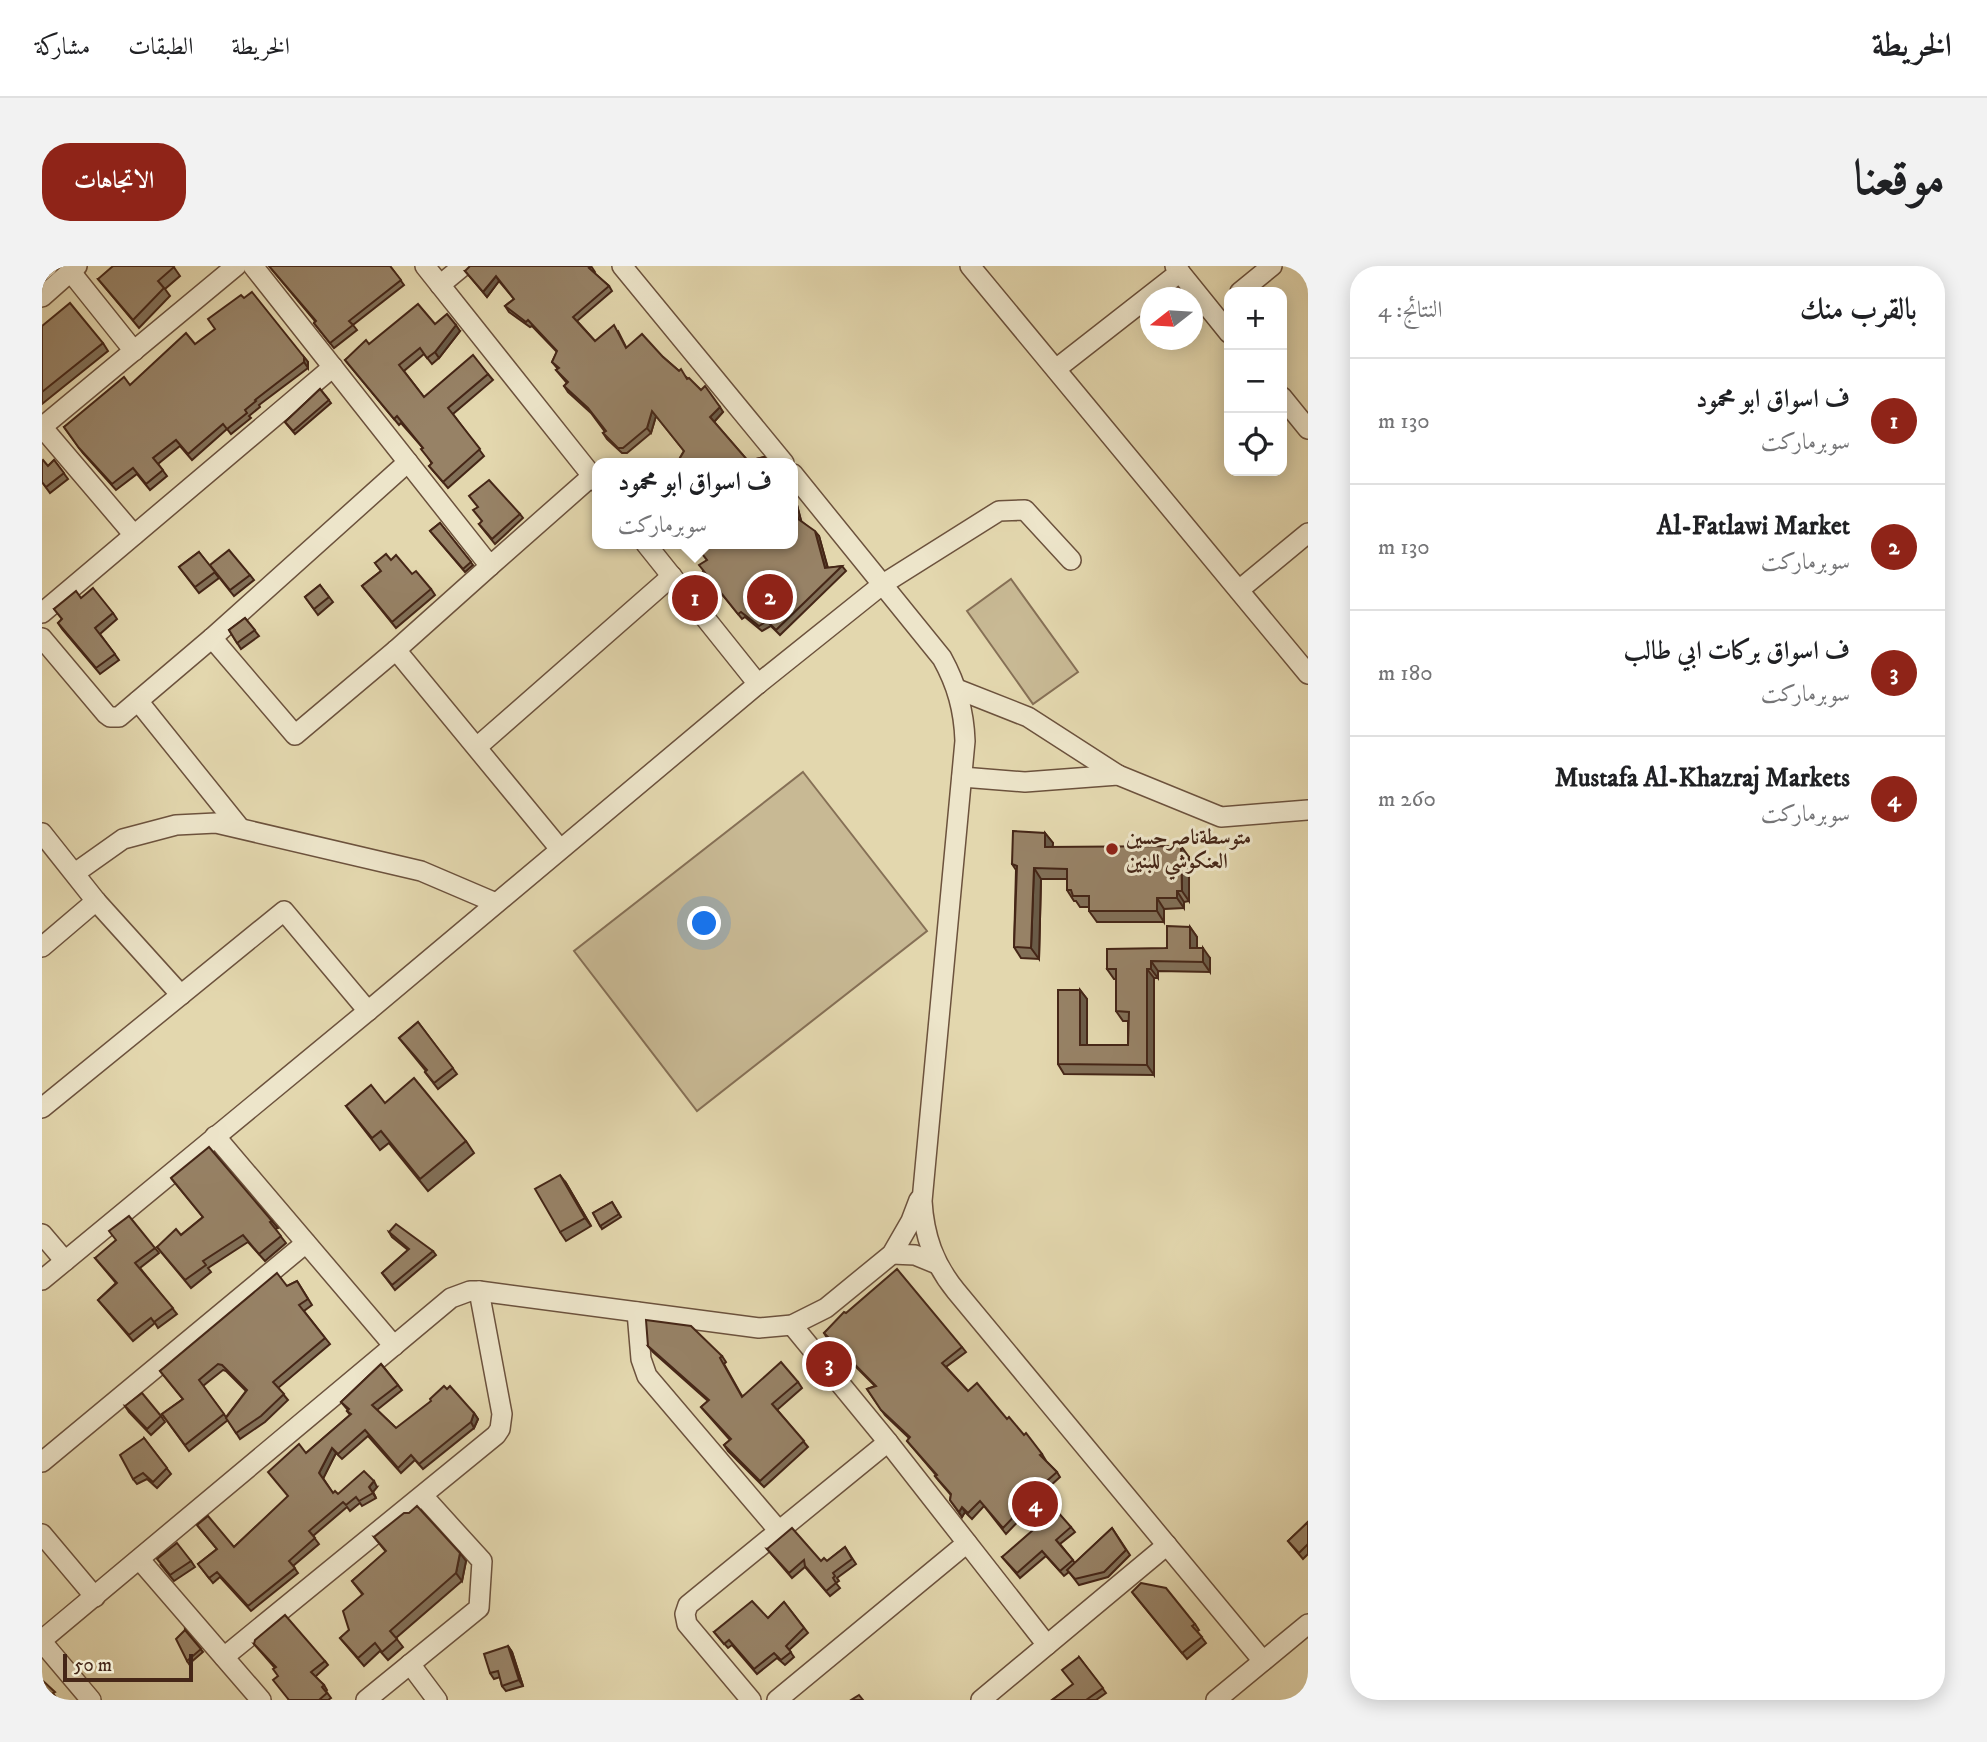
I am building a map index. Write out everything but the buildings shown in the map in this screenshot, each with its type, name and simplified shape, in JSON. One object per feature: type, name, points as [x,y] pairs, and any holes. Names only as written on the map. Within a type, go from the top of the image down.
[{"type":"street","points":[[42,271],[48,266]]},
{"type":"street","points":[[134,535],[42,427],[236,266]]},
{"type":"street","points":[[253,266],[491,566]]},
{"type":"street","points":[[425,266],[592,476]]},
{"type":"street","points":[[440,285],[463,266]]},
{"type":"street","points":[[622,266],[780,458]]},
{"type":"street","points":[[970,266],[1308,674]]},
{"type":"street","points":[[1246,287],[1272,266]]},
{"type":"street","points":[[42,297],[73,269],[134,351]]},
{"type":"street","points":[[1056,369],[1177,269],[1222,308]]},
{"type":"street","points":[[42,613],[333,367]]},
{"type":"street","points":[[1287,403],[1308,429]]},
{"type":"street","points":[[42,638],[110,717],[119,717],[212,638],[408,462]]},
{"type":"street","points":[[798,480],[942,658],[957,689],[964,723],[923,1185],[924,1225],[937,1264],[956,1291],[1263,1661]]},
{"type":"street","points":[[212,638],[295,735],[592,481]]},
{"type":"street","points":[[42,1280],[758,684],[883,584],[999,510],[1025,510],[1071,560]]},
{"type":"street","points":[[1239,590],[1308,533]]},
{"type":"street","points":[[650,549],[758,684]]},
{"type":"street","points":[[477,747],[672,576]]},
{"type":"street","points":[[396,650],[560,849]]},
{"type":"street","points":[[957,689],[1028,717],[1118,775],[1221,817],[1308,810]]},
{"type":"street","points":[[138,701],[240,828]]},
{"type":"street","points":[[961,777],[1024,782],[1118,775]]},
{"type":"street","points":[[75,873],[123,839],[176,825],[216,822],[421,871],[496,903]]},
{"type":"street","points":[[42,833],[96,901],[181,995]]},
{"type":"street","points":[[42,947],[96,901]]},
{"type":"street","points":[[42,1108],[284,911],[368,1011]]},
{"type":"street","points":[[215,1136],[394,1346]]},
{"type":"street","points":[[91,1700],[42,1641],[451,1297],[479,1290],[759,1328],[792,1325],[826,1308],[892,1254],[911,1221],[923,1185]]},
{"type":"street","points":[[42,1234],[65,1261]]},
{"type":"street","points":[[42,1462],[306,1243]]},
{"type":"street","points":[[892,1254],[915,1255],[937,1264]]},
{"type":"street","points":[[224,1657],[491,1440],[502,1422],[479,1290]]},
{"type":"street","points":[[637,1312],[640,1359],[647,1376],[779,1531]]},
{"type":"street","points":[[792,1325],[888,1442],[1047,1645]]},
{"type":"street","points":[[751,1700],[690,1628],[685,1614],[691,1601],[888,1442]]},
{"type":"street","points":[[366,1700],[479,1608],[482,1561],[423,1496]]},
{"type":"street","points":[[42,1534],[95,1597]]},
{"type":"street","points":[[777,1700],[967,1543]]},
{"type":"street","points":[[981,1700],[1167,1545]]},
{"type":"street","points":[[140,1560],[261,1700]]},
{"type":"street","points":[[1216,1700],[1308,1624]]},
{"type":"street","points":[[410,1664],[437,1700]]},
{"type":"shaded area","points":[[1011,579],[1078,672],[1033,704],[967,611]]},
{"type":"shaded area","points":[[803,772],[927,931],[697,1111],[574,951]]},
{"type":"place","name":"Al-Fatlawi Market","points":[[770,597]]},
{"type":"place","name":"ف اسواق ابو محمود","points":[[695,598]]},
{"type":"place","name":"متوسطةناصرحسين العنكوشي للبنين","points":[[1112,849]]},
{"type":"place","name":"ف اسواق بركات ابي طالب","points":[[829,1364]]},
{"type":"place","name":"Mustafa Al-Khazraj Markets","points":[[1035,1504]]}]
